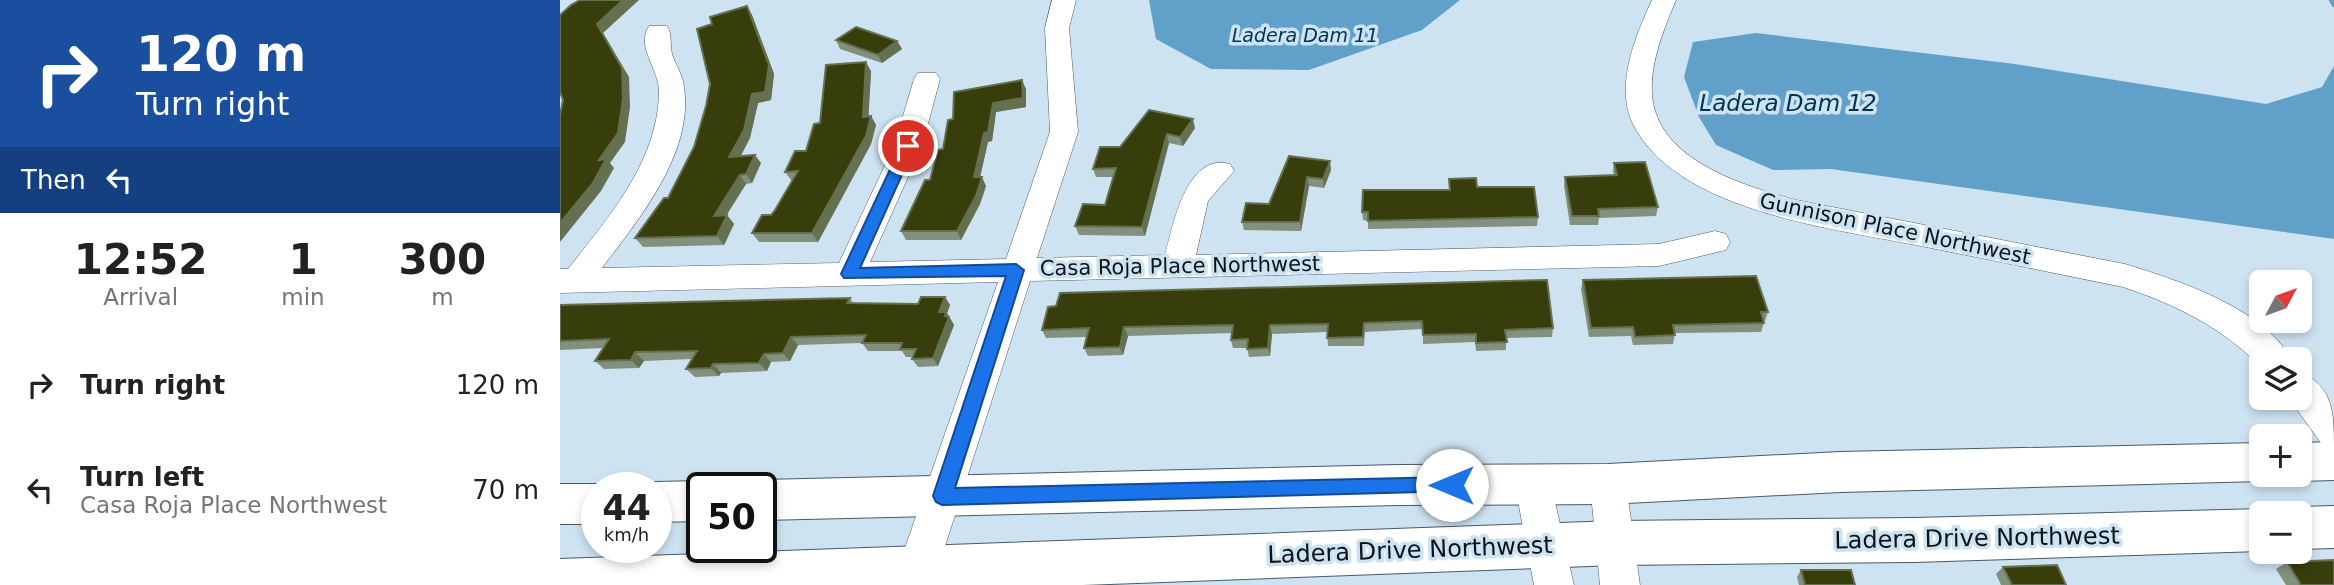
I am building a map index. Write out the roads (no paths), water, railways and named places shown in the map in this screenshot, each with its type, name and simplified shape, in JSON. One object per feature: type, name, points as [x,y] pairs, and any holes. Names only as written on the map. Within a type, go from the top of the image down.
[{"type":"main road","points":[[2312,461],[2334,461]]},
{"type":"main road","points":[[777,500],[1398,485],[1608,484],[1840,472],[2249,462]]},
{"type":"main road","points":[[560,504],[581,504]]},
{"type":"main road","points":[[2312,528],[2334,527]]},
{"type":"main road","name":"Ladera Drive Northwest","points":[[560,582],[918,568],[1618,564],[1914,540],[2249,530]]},
{"type":"street","points":[[918,568],[1064,131],[1057,28],[1064,0]]},
{"type":"street","name":"Gunnison Place Northwest","points":[[1664,0],[1639,81],[1639,99],[1644,117],[1656,137],[1672,154],[1702,175],[1747,197],[1796,210],[2125,276],[2161,287],[2198,303],[2230,322],[2260,347]]},
{"type":"street","points":[[568,280],[643,187],[661,151],[671,118],[673,89],[668,69],[659,52],[658,30]]},
{"type":"street","points":[[849,274],[908,146],[915,127],[916,104],[927,79]]},
{"type":"street","points":[[1178,266],[1194,198],[1220,171]]},
{"type":"street","name":"Casa Roja Place Northwest","points":[[568,280],[1659,255],[1715,242]]},
{"type":"street","points":[[2312,403],[2334,432]]},
{"type":"street","points":[[1608,484],[1618,564]]},
{"type":"street","points":[[1533,485],[1551,565]]},
{"type":"water","name":"Ladera Dam 11","points":[[1149,0],[1460,0],[1422,30],[1309,70],[1211,69],[1156,39]]},
{"type":"water","name":"Ladera Dam 12","points":[[1756,33],[2015,64],[2266,104],[2322,87],[2334,66],[2334,239],[1831,169],[1773,170],[1716,145],[1699,117],[1684,77],[1693,42]]},
{"type":"waterway","points":[[2332,0],[2334,4]]}]
